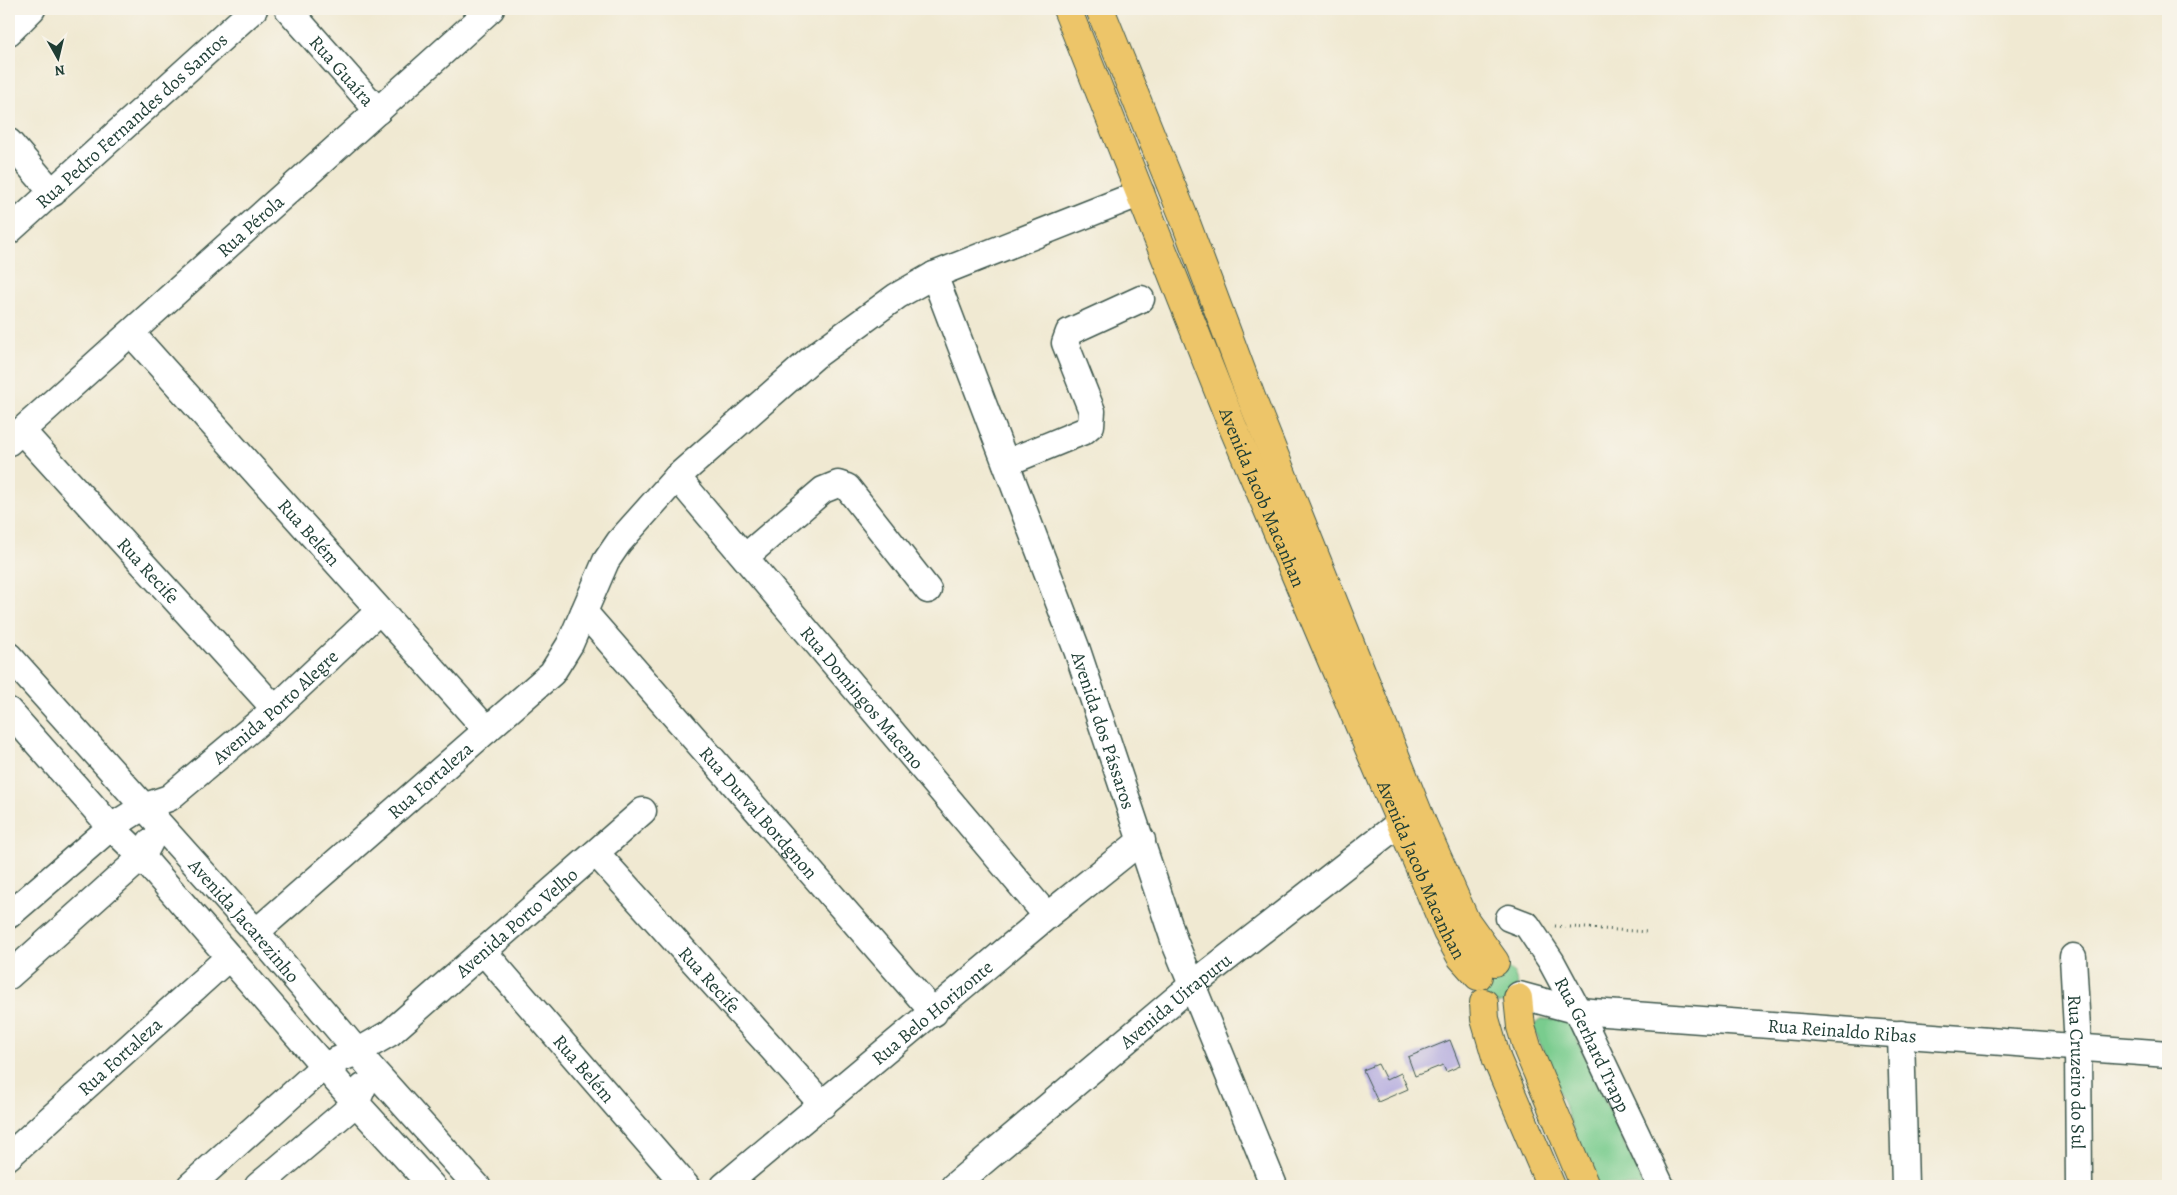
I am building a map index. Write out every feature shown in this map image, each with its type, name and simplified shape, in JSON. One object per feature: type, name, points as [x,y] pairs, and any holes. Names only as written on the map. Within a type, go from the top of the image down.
[{"type":"main road","name":"Avenida Jacob Macanhan","points":[[1067,9],[1232,425],[1447,932],[1461,957],[1486,969]]},
{"type":"main road","name":"Avenida Jacob Macanhan","points":[[1100,9],[1183,215],[1251,397],[1423,825],[1486,969]]},
{"type":"main road","points":[[1519,996],[1506,1007],[1491,1007],[1484,1003],[1476,991],[1486,969],[1503,962],[1516,970],[1522,984],[1519,996],[1521,1027],[1528,1050],[1585,1186]]},
{"type":"main road","points":[[1484,1003],[1485,1019],[1497,1060],[1551,1186]]},
{"type":"street","points":[[9,32],[32,9]]},
{"type":"street","name":"Rua Pedro Fernandes dos Santos","points":[[9,231],[254,9]]},
{"type":"street","name":"Rua Guaíra","points":[[288,9],[378,111]]},
{"type":"street","name":"Rua Pérola","points":[[15,437],[132,334],[491,9]]},
{"type":"street","points":[[9,142],[53,193]]},
{"type":"street","name":"Rua Fortaleza","points":[[256,932],[552,673],[570,644],[606,561],[620,542],[677,477],[815,356],[897,296],[934,275],[1141,193]]},
{"type":"street","name":"Avenida dos Pássaros","points":[[934,275],[1078,650],[1191,986],[1268,1184]]},
{"type":"street","points":[[1006,463],[1084,431],[1091,425],[1092,411],[1065,343],[1069,332],[1140,299]]},
{"type":"street","name":"Rua Belém","points":[[132,334],[379,612],[487,730]]},
{"type":"street","name":"Rua Recife","points":[[15,437],[275,709]]},
{"type":"street","name":"Rua Domingos Maceno","points":[[677,477],[1047,916]]},
{"type":"street","points":[[745,557],[823,490],[838,484],[847,488],[928,590]]},
{"type":"street","name":"Avenida Porto Alegre","points":[[9,976],[142,857],[152,816],[169,798],[275,709],[379,612]]},
{"type":"street","name":"Rua Durval Bordgnon","points":[[584,612],[934,1013]]},
{"type":"street","name":"Avenida Jacarezinho","points":[[9,656],[256,932],[365,1060],[477,1186]]},
{"type":"street","name":"Avenida Jacarezinho","points":[[9,712],[111,827],[142,857],[432,1186]]},
{"type":"street","name":"Avenida Porto Velho","points":[[258,1186],[356,1102],[365,1060],[390,1032],[643,811]]},
{"type":"street","points":[[9,915],[111,827],[152,816]]},
{"type":"street","name":"Avenida Uirapuru","points":[[954,1186],[1191,986],[1401,822]]},
{"type":"street","name":"Rua Belo Horizonte","points":[[724,1186],[934,1013],[1047,916],[1142,840]]},
{"type":"street","name":"Rua Recife","points":[[596,853],[823,1105]]},
{"type":"street","name":"Rua Gerhard Trapp","points":[[1518,922],[1552,961],[1578,1011],[1661,1186]]},
{"type":"street","name":"Rua Belém","points":[[483,951],[686,1186]]},
{"type":"street","name":"Rua Fortaleza","points":[[9,1156],[229,957]]},
{"type":"street","name":"Rua Cruzeiro do Sul","points":[[2073,957],[2078,1047],[2079,1186]]},
{"type":"street","name":"Rua Reinaldo Ribas","points":[[1519,996],[1578,1011],[2168,1054]]},
{"type":"street","points":[[1901,1034],[1904,1186]]},
{"type":"street","points":[[190,1186],[325,1065],[365,1060]]},
{"type":"path","points":[[1518,922],[1649,932]]},
{"type":"green space","points":[[1505,966],[1514,973],[1518,984],[1507,1002],[1495,1004],[1487,999],[1481,991],[1481,978]]},
{"type":"green space","points":[[1541,1019],[1572,1020],[1581,1032],[1577,1040],[1644,1186],[1596,1186],[1533,1026]]},
{"type":"building","points":[[1450,1040],[1460,1066],[1446,1072],[1443,1065],[1415,1076],[1408,1057]]},
{"type":"building","points":[[1378,1064],[1386,1080],[1401,1073],[1408,1089],[1378,1102],[1363,1070]]}]
